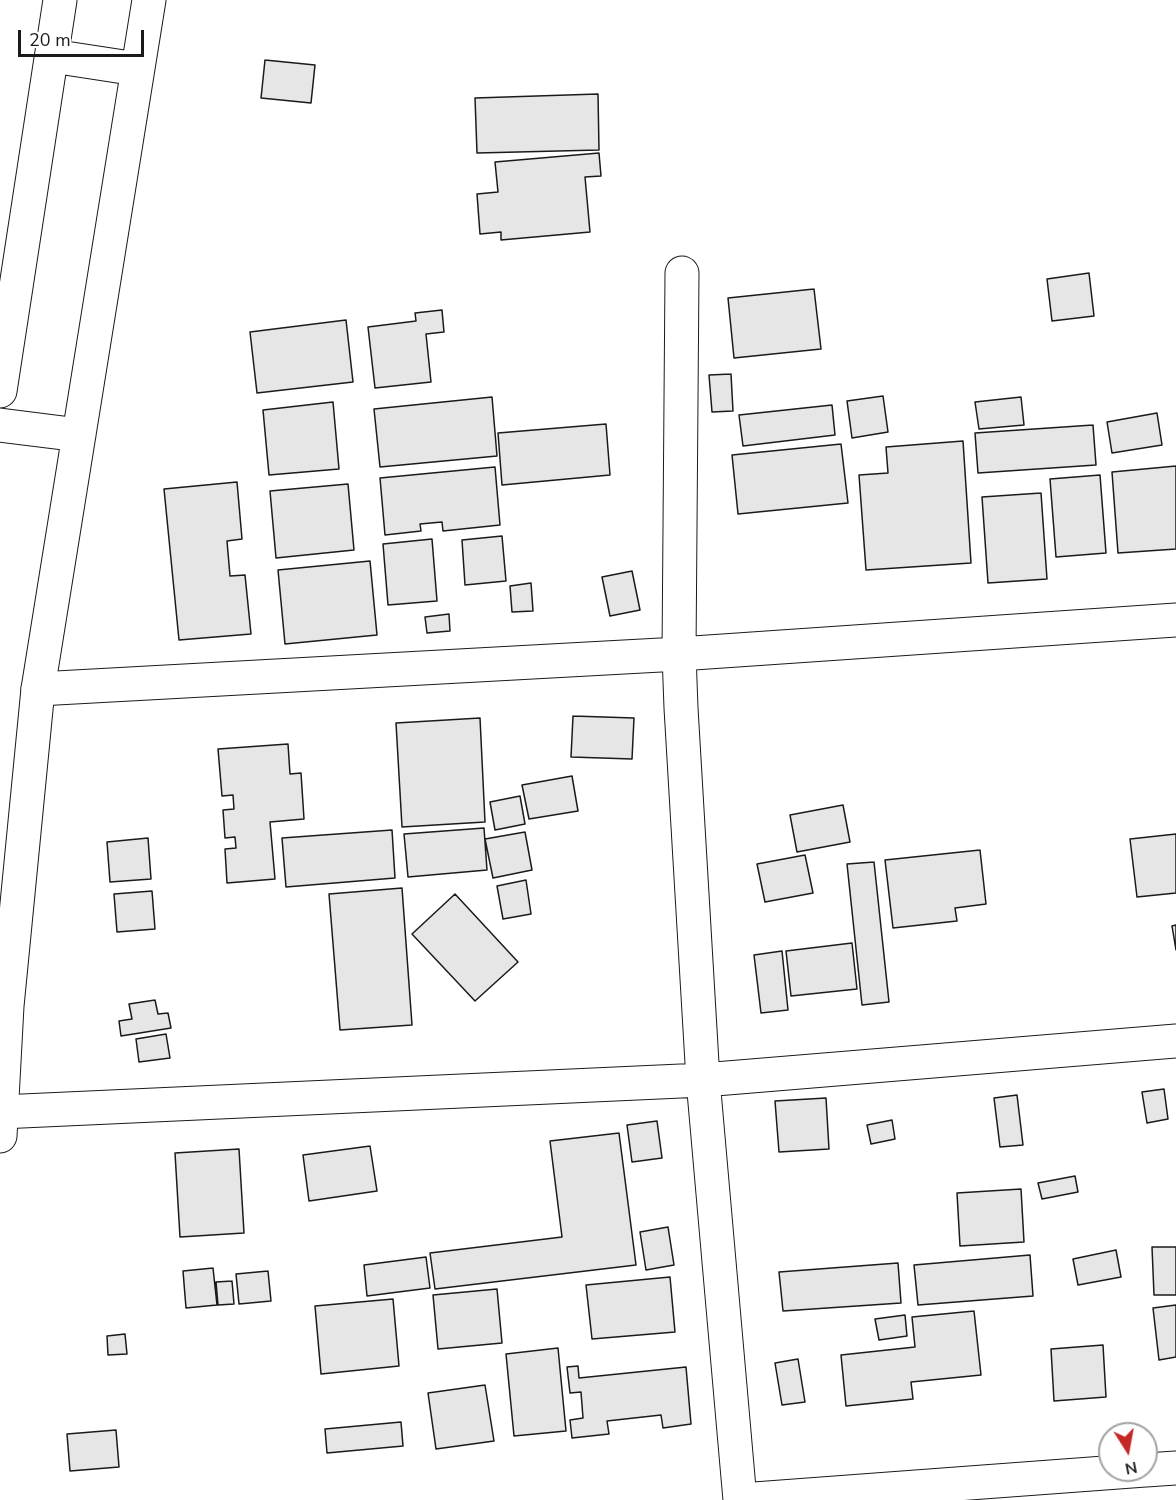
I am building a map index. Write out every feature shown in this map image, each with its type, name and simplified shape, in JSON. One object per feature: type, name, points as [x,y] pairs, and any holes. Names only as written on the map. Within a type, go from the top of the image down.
[{"type":"main road","points":[[0,391],[60,0]]},
{"type":"main road","points":[[149,0],[38,689],[7,1006],[0,1120],[703,1080],[1176,1041]]},
{"type":"main road","points":[[52,56],[137,69]]},
{"type":"main road","points":[[682,273],[679,654],[703,1080],[741,1500],[1098,1474]]},
{"type":"main road","points":[[0,425],[79,435]]},
{"type":"main road","points":[[38,689],[679,654],[1176,620]]},
{"type":"main road","points":[[1158,1469],[1176,1468]]},
{"type":"building","points":[[265,60],[315,65],[311,103],[261,98]]},
{"type":"building","points":[[598,94],[599,150],[477,153],[475,98]]},
{"type":"building","points":[[599,153],[601,176],[585,177],[590,232],[501,240],[501,232],[480,234],[477,194],[498,192],[495,162]]},
{"type":"building","points":[[1089,273],[1094,316],[1052,321],[1047,279]]},
{"type":"building","points":[[814,289],[821,349],[734,358],[728,298]]},
{"type":"building","points":[[442,310],[444,332],[426,334],[431,382],[375,388],[368,327],[416,321],[415,313]]},
{"type":"building","points":[[346,320],[353,382],[257,393],[250,332]]},
{"type":"building","points":[[731,374],[733,411],[712,412],[709,375]]},
{"type":"building","points":[[883,396],[888,432],[852,438],[847,401]]},
{"type":"building","points":[[492,397],[497,456],[380,467],[374,409]]},
{"type":"building","points":[[1021,397],[1024,425],[979,429],[975,402]]},
{"type":"building","points":[[333,402],[339,469],[269,475],[263,410]]},
{"type":"building","points":[[832,405],[835,435],[743,446],[739,415]]},
{"type":"building","points":[[1157,413],[1162,445],[1112,453],[1107,422]]},
{"type":"building","points":[[606,424],[610,475],[502,485],[498,433]]},
{"type":"building","points":[[1093,425],[1096,465],[978,473],[975,433]]},
{"type":"building","points":[[963,441],[971,563],[866,570],[859,475],[888,473],[886,447]]},
{"type":"building","points":[[841,444],[848,503],[738,514],[732,455]]},
{"type":"building","points":[[1176,466],[1176,549],[1118,553],[1112,472]]},
{"type":"building","points":[[495,467],[500,525],[443,531],[442,522],[420,524],[421,531],[385,535],[380,478]]},
{"type":"building","points":[[1100,475],[1106,553],[1056,557],[1050,479]]},
{"type":"building","points":[[237,482],[242,539],[227,541],[230,576],[245,575],[251,634],[179,640],[164,489]]},
{"type":"building","points":[[348,484],[354,550],[276,558],[270,491]]},
{"type":"building","points":[[1041,493],[1047,579],[988,583],[982,497]]},
{"type":"building","points":[[502,536],[506,581],[465,585],[462,540]]},
{"type":"building","points":[[432,539],[437,601],[388,605],[383,544]]},
{"type":"building","points":[[370,561],[377,635],[285,644],[278,570]]},
{"type":"building","points":[[632,571],[640,610],[610,616],[602,577]]},
{"type":"building","points":[[531,583],[533,611],[512,612],[510,586]]},
{"type":"building","points":[[449,614],[450,631],[427,633],[425,617]]},
{"type":"building","points":[[573,716],[634,718],[632,759],[571,757]]},
{"type":"building","points":[[480,718],[485,822],[402,827],[396,723]]},
{"type":"building","points":[[288,744],[290,774],[301,773],[304,819],[270,822],[275,879],[227,883],[225,849],[236,848],[235,837],[225,838],[223,810],[234,809],[233,795],[222,796],[218,749]]},
{"type":"building","points":[[572,776],[578,811],[529,819],[522,785]]},
{"type":"building","points":[[520,796],[525,824],[495,830],[490,802]]},
{"type":"building","points":[[843,805],[850,842],[797,852],[790,815]]},
{"type":"building","points":[[484,828],[487,870],[408,877],[404,834]]},
{"type":"building","points":[[392,830],[395,878],[286,887],[282,838]]},
{"type":"building","points":[[525,832],[532,870],[493,878],[485,839]]},
{"type":"building","points":[[1176,834],[1176,893],[1137,897],[1130,839]]},
{"type":"building","points":[[148,838],[151,879],[110,882],[107,842]]},
{"type":"building","points":[[980,850],[986,904],[955,908],[957,921],[893,928],[885,860]]},
{"type":"building","points":[[805,855],[813,893],[765,902],[757,864]]},
{"type":"building","points":[[874,862],[889,1002],[862,1005],[847,864]]},
{"type":"building","points":[[526,880],[531,914],[503,919],[497,886]]},
{"type":"building","points":[[402,888],[412,1025],[340,1030],[329,894]]},
{"type":"building","points":[[152,891],[155,929],[117,932],[114,894]]},
{"type":"building","points":[[455,894],[518,962],[475,1001],[412,934]]},
{"type":"building","points":[[1176,925],[1176,950],[1172,926]]},
{"type":"building","points":[[852,943],[857,989],[791,996],[786,951]]},
{"type":"building","points":[[782,951],[788,1010],[761,1013],[754,955]]},
{"type":"building","points":[[155,1000],[158,1014],[168,1013],[171,1028],[121,1036],[119,1021],[132,1019],[129,1004]]},
{"type":"building","points":[[166,1034],[170,1058],[139,1062],[136,1039]]},
{"type":"building","points":[[1164,1089],[1168,1119],[1147,1123],[1142,1092]]},
{"type":"building","points":[[1017,1095],[1023,1145],[1000,1147],[994,1098]]},
{"type":"building","points":[[826,1098],[829,1149],[779,1152],[775,1101]]},
{"type":"building","points":[[892,1120],[895,1139],[871,1144],[867,1125]]},
{"type":"building","points":[[657,1121],[662,1158],[632,1162],[627,1125]]},
{"type":"building","points":[[619,1133],[636,1265],[435,1289],[430,1253],[562,1237],[550,1141]]},
{"type":"building","points":[[370,1146],[377,1191],[309,1201],[303,1155]]},
{"type":"building","points":[[239,1149],[244,1233],[180,1237],[175,1153]]},
{"type":"building","points":[[1075,1176],[1078,1192],[1042,1199],[1038,1183]]},
{"type":"building","points":[[1021,1189],[1024,1242],[960,1246],[957,1193]]},
{"type":"building","points":[[668,1227],[674,1265],[646,1270],[640,1232]]},
{"type":"building","points":[[1152,1247],[1176,1247],[1176,1295],[1154,1295]]},
{"type":"building","points":[[1116,1250],[1121,1277],[1078,1285],[1073,1259]]},
{"type":"building","points":[[1030,1255],[1033,1296],[918,1305],[914,1265]]},
{"type":"building","points":[[426,1257],[430,1288],[367,1296],[364,1265]]},
{"type":"building","points":[[898,1263],[901,1303],[783,1311],[779,1272]]},
{"type":"building","points":[[213,1268],[217,1305],[186,1308],[183,1271]]},
{"type":"building","points":[[268,1271],[271,1301],[239,1304],[236,1274]]},
{"type":"building","points":[[670,1277],[675,1332],[592,1339],[586,1285]]},
{"type":"building","points":[[232,1281],[234,1304],[218,1305],[216,1282]]},
{"type":"building","points":[[497,1289],[502,1343],[438,1349],[433,1295]]},
{"type":"building","points":[[393,1299],[399,1366],[321,1374],[315,1306]]},
{"type":"building","points":[[1176,1305],[1176,1357],[1159,1360],[1153,1308]]},
{"type":"building","points":[[974,1311],[981,1375],[911,1382],[913,1399],[846,1406],[841,1355],[915,1347],[912,1317]]},
{"type":"building","points":[[905,1315],[907,1336],[879,1340],[875,1319]]},
{"type":"building","points":[[125,1334],[127,1354],[108,1355],[107,1336]]},
{"type":"building","points":[[1103,1345],[1106,1397],[1054,1401],[1051,1349]]},
{"type":"building","points":[[558,1348],[566,1431],[514,1436],[506,1354]]},
{"type":"building","points":[[798,1359],[805,1402],[782,1405],[775,1363]]},
{"type":"building","points":[[578,1366],[579,1378],[686,1367],[691,1424],[663,1428],[661,1415],[607,1421],[609,1434],[572,1438],[570,1420],[583,1418],[581,1392],[570,1393],[567,1367]]},
{"type":"building","points":[[485,1385],[494,1441],[436,1449],[428,1393]]},
{"type":"building","points":[[401,1422],[403,1446],[327,1453],[325,1429]]},
{"type":"building","points":[[116,1430],[119,1467],[70,1471],[67,1434]]}]
